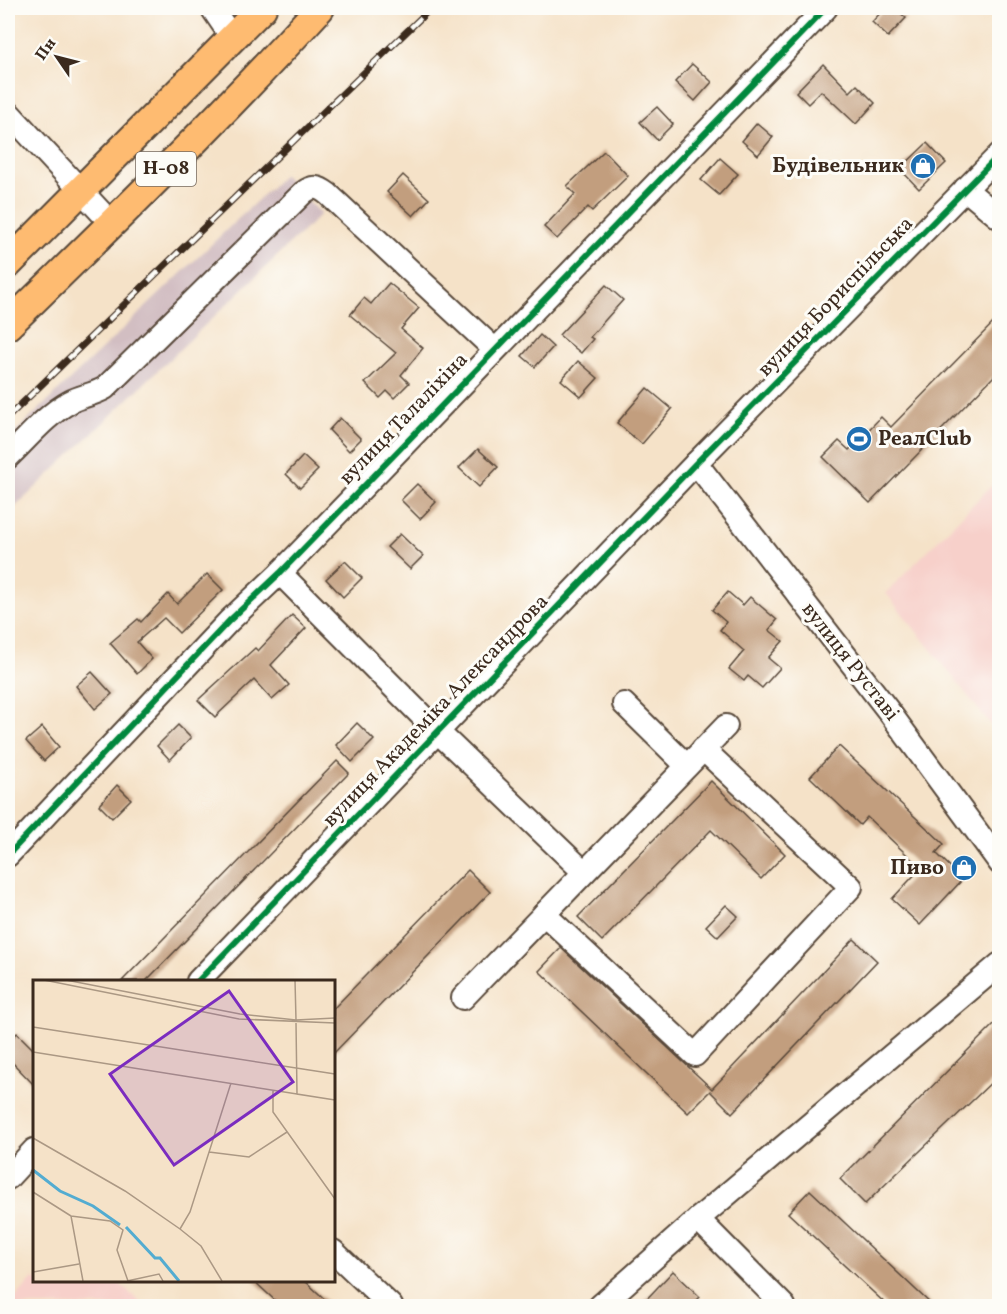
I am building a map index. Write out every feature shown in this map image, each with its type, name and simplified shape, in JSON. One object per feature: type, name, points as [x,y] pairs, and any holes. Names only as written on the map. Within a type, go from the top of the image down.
[{"type":"main road","name":"Н-08","points":[[8,264],[262,8]]},
{"type":"main road","name":"Н-08","points":[[8,325],[112,224],[260,73],[320,8]]},
{"type":"street","points":[[212,8],[233,39]]},
{"type":"street","name":"вулиця Талаліхіна","points":[[8,855],[229,621],[280,573],[826,8]]},
{"type":"street","points":[[8,112],[112,224]]},
{"type":"street","name":"вулиця Бориспільська","points":[[696,464],[999,154]]},
{"type":"street","points":[[8,458],[57,410],[73,400],[88,398],[105,388],[303,193],[312,188],[319,188],[328,194],[494,349]]},
{"type":"street","points":[[965,189],[999,218]]},
{"type":"street","name":"вулиця Академіка Александрова","points":[[199,980],[696,464]]},
{"type":"street","name":"вулиця Руставі","points":[[696,464],[887,709],[999,864]]},
{"type":"street","points":[[280,573],[439,733],[584,872]]},
{"type":"street","points":[[624,704],[687,766]]},
{"type":"street","points":[[464,998],[726,726]]},
{"type":"street","points":[[544,914],[695,1055],[851,887],[703,749]]},
{"type":"street","points":[[600,1306],[698,1219],[999,964]]},
{"type":"street","points":[[8,1178],[33,1151]]},
{"type":"street","points":[[698,1219],[784,1306]]},
{"type":"street","points":[[334,1252],[391,1306]]},
{"type":"shaded area","points":[[284,175],[321,214],[8,514],[8,439]]},
{"type":"shaded area","points":[[999,478],[999,735],[886,593]]},
{"type":"shaded area","points":[[33,1278],[33,1281],[117,1281],[144,1306],[8,1306]]},
{"type":"building","points":[[885,8],[895,8],[906,18],[888,37],[872,22]]},
{"type":"building","points":[[692,64],[712,82],[695,101],[675,82]]},
{"type":"building","points":[[823,64],[850,92],[857,85],[875,103],[856,124],[821,91],[808,104],[796,92]]},
{"type":"building","points":[[657,107],[673,124],[657,140],[640,122]]},
{"type":"building","points":[[757,123],[773,137],[758,155],[742,141]]},
{"type":"building","name":"Будівельник","points":[[927,143],[946,163],[919,189],[900,169]]},
{"type":"building","points":[[604,151],[628,176],[592,211],[588,207],[557,239],[544,227],[575,194],[567,186]]},
{"type":"building","points":[[720,158],[738,174],[719,195],[701,180]]},
{"type":"building","points":[[403,175],[429,199],[413,216],[387,192]]},
{"type":"building","points":[[389,283],[419,308],[401,329],[423,348],[401,375],[409,383],[394,398],[387,391],[380,398],[365,383],[396,353],[350,315],[364,298],[371,304]]},
{"type":"building","points":[[606,285],[623,300],[590,337],[593,339],[581,353],[559,335]]},
{"type":"building","points":[[999,317],[999,371],[870,503],[823,457],[839,441],[849,450],[881,417],[891,427]]},
{"type":"building","points":[[540,335],[553,347],[535,367],[522,356]]},
{"type":"building","points":[[578,361],[598,378],[581,397],[561,380]]},
{"type":"building","points":[[647,388],[672,409],[642,444],[617,423]]},
{"type":"building","points":[[340,418],[361,439],[349,451],[329,430]]},
{"type":"building","points":[[478,449],[498,467],[479,487],[459,468]]},
{"type":"building","points":[[303,456],[318,470],[300,488],[286,474]]},
{"type":"building","points":[[417,484],[436,502],[420,519],[401,500]]},
{"type":"building","points":[[400,534],[423,556],[410,569],[387,547]]},
{"type":"building","points":[[345,561],[362,578],[343,597],[326,579]]},
{"type":"building","points":[[207,574],[223,590],[179,633],[164,618],[137,642],[152,659],[137,674],[110,643],[138,619],[141,622],[168,594],[177,604]]},
{"type":"building","points":[[728,592],[743,605],[750,597],[777,620],[769,630],[783,641],[768,658],[780,668],[762,688],[748,676],[744,681],[729,669],[744,651],[720,630],[726,622],[712,610]]},
{"type":"building","points":[[292,615],[306,628],[271,665],[289,685],[272,700],[254,680],[215,717],[198,700],[255,648],[258,651]]},
{"type":"building","points":[[92,672],[112,694],[95,709],[76,686]]},
{"type":"building","points":[[357,723],[374,740],[352,762],[336,745]]},
{"type":"building","points":[[178,725],[191,738],[170,760],[157,746]]},
{"type":"building","points":[[42,727],[59,747],[44,761],[26,741]]},
{"type":"building","points":[[839,746],[944,844],[936,853],[963,879],[920,925],[892,899],[921,868],[867,817],[860,825],[810,777]]},
{"type":"building","points":[[337,761],[349,773],[147,980],[123,980]]},
{"type":"building","points":[[711,781],[785,854],[761,879],[711,830],[602,941],[578,917]]},
{"type":"building","points":[[117,785],[131,799],[112,818],[99,805]]},
{"type":"building","points":[[468,870],[490,892],[334,1053],[334,1008]]},
{"type":"building","points":[[726,905],[738,916],[718,937],[706,926]]},
{"type":"building","points":[[854,939],[877,961],[732,1113],[710,1091],[688,1113],[539,971],[561,948],[712,1089]]},
{"type":"building","points":[[999,1019],[999,1075],[865,1204],[840,1179]]},
{"type":"building","points":[[17,1033],[33,1049],[33,1084],[8,1058],[8,1043]]},
{"type":"building","points":[[810,1190],[933,1306],[888,1306],[788,1213]]},
{"type":"building","points":[[673,1271],[700,1297],[691,1306],[640,1306]]},
{"type":"building","points":[[254,1281],[305,1281],[332,1306],[281,1306]]},
{"type":"railway","points":[[8,417],[431,8]]},
{"type":"cycle path","points":[[8,855],[229,621],[280,573],[826,8]]},
{"type":"cycle path","points":[[199,980],[696,463],[1000,154]]},
{"type":"place","name":"Будівельник","points":[[923,166]]},
{"type":"place","name":"РеалClub","points":[[859,439]]},
{"type":"place","name":"Пиво","points":[[964,868]]}]
